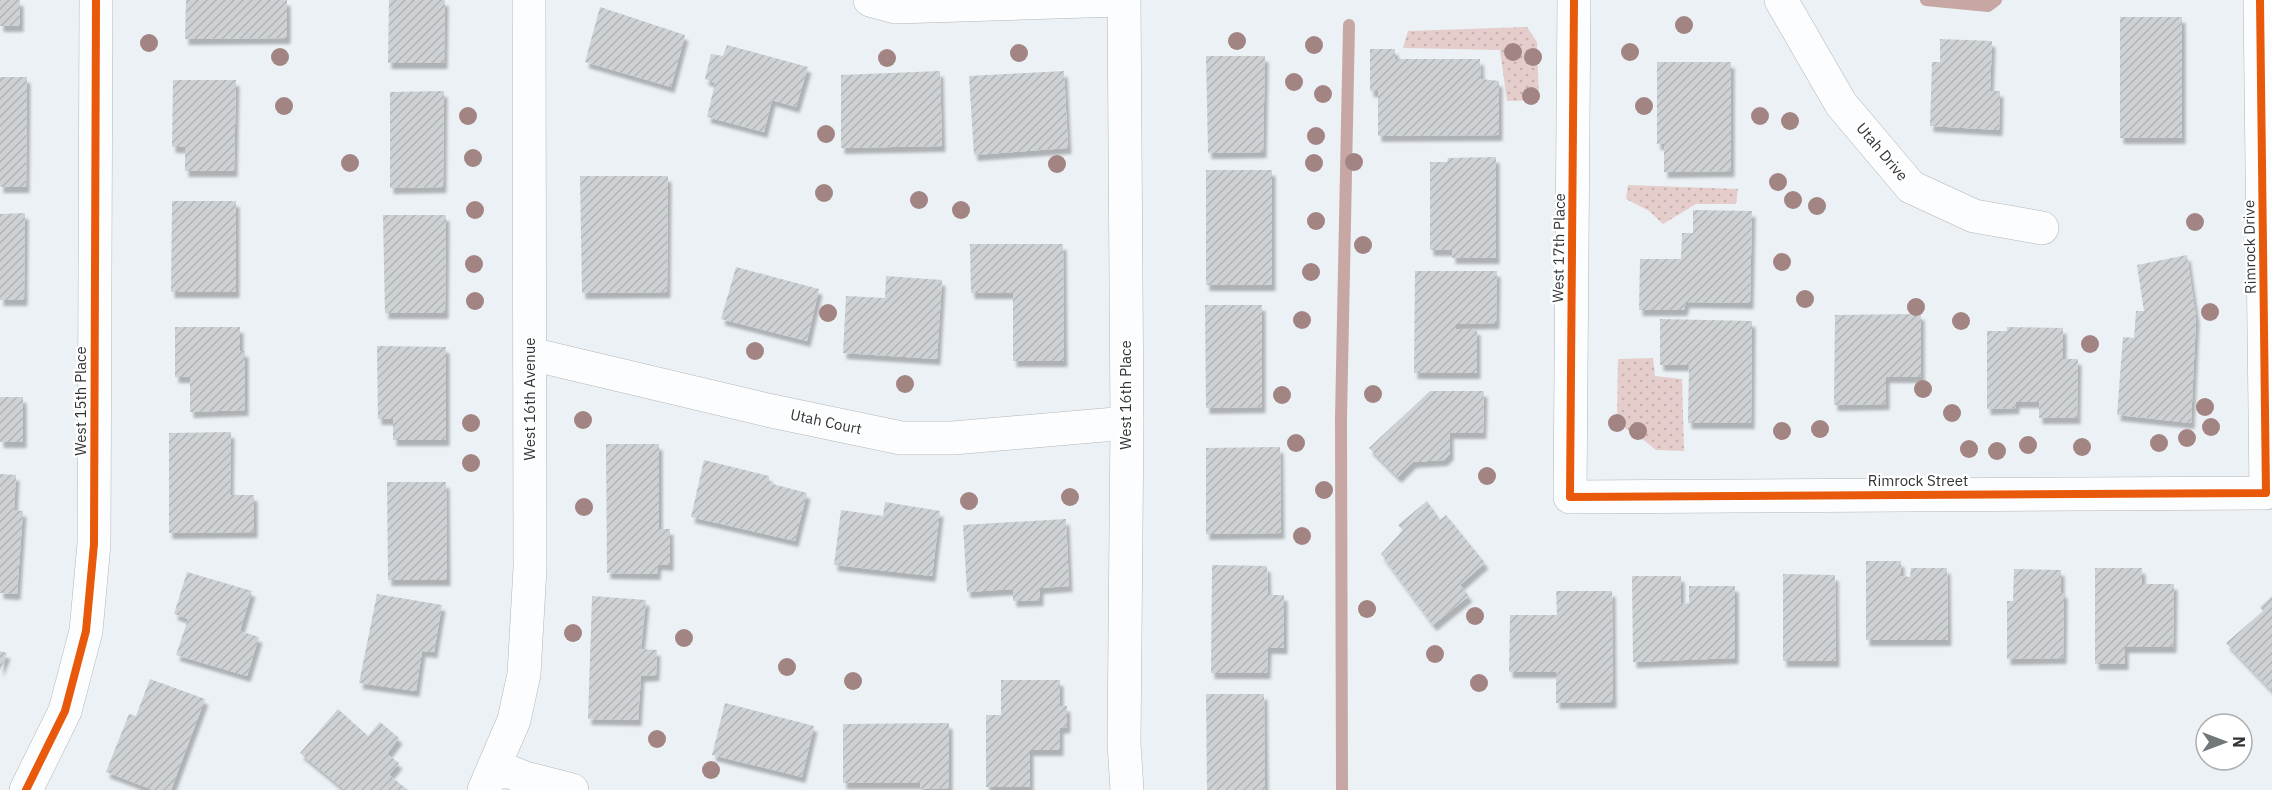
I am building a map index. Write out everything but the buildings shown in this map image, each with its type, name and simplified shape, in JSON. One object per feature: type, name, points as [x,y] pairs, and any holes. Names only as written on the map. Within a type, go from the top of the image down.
[{"type":"street","name":"West 15th Place","points":[[26,790],[65,711],[87,620],[94,544],[96,0]]},
{"type":"street","name":"West 16th Avenue","points":[[490,778],[514,720],[524,674],[530,568],[529,0]]},
{"type":"street","points":[[870,0],[896,7],[1118,0]]},
{"type":"street","name":"West 16th Place","points":[[1124,0],[1127,423],[1124,743],[1126,790]]},
{"type":"street","name":"West 17th Place","points":[[1570,497],[1574,0]]},
{"type":"street","name":"Utah Drive","points":[[1781,0],[1841,104],[1911,187],[1974,216],[2042,228]]},
{"type":"street","name":"Rimrock Drive","points":[[2260,0],[2266,493]]},
{"type":"street","name":"Utah Court","points":[[531,354],[767,410],[901,438],[953,438],[1127,423]]},
{"type":"street","name":"Rimrock Street","points":[[1570,497],[2266,493]]},
{"type":"street","points":[[490,778],[525,778],[572,790]]},
{"type":"shaded area","points":[[1527,27],[1537,42],[1539,100],[1507,101],[1500,50],[1403,48],[1408,31]]},
{"type":"shaded area","points":[[1628,185],[1738,189],[1736,204],[1696,204],[1663,224],[1649,211],[1626,199]]},
{"type":"shaded area","points":[[1653,358],[1655,376],[1682,379],[1684,451],[1656,450],[1617,423],[1618,359]]},
{"type":"waterway","points":[[1926,0],[1988,6],[1996,0]]},
{"type":"waterway","points":[[1342,790],[1341,418],[1349,25]]},
{"type":"cycle path","points":[[26,790],[65,711],[86,631],[94,544],[96,0]]},
{"type":"cycle path","points":[[1574,0],[1570,497],[2266,493],[2260,0]]}]
